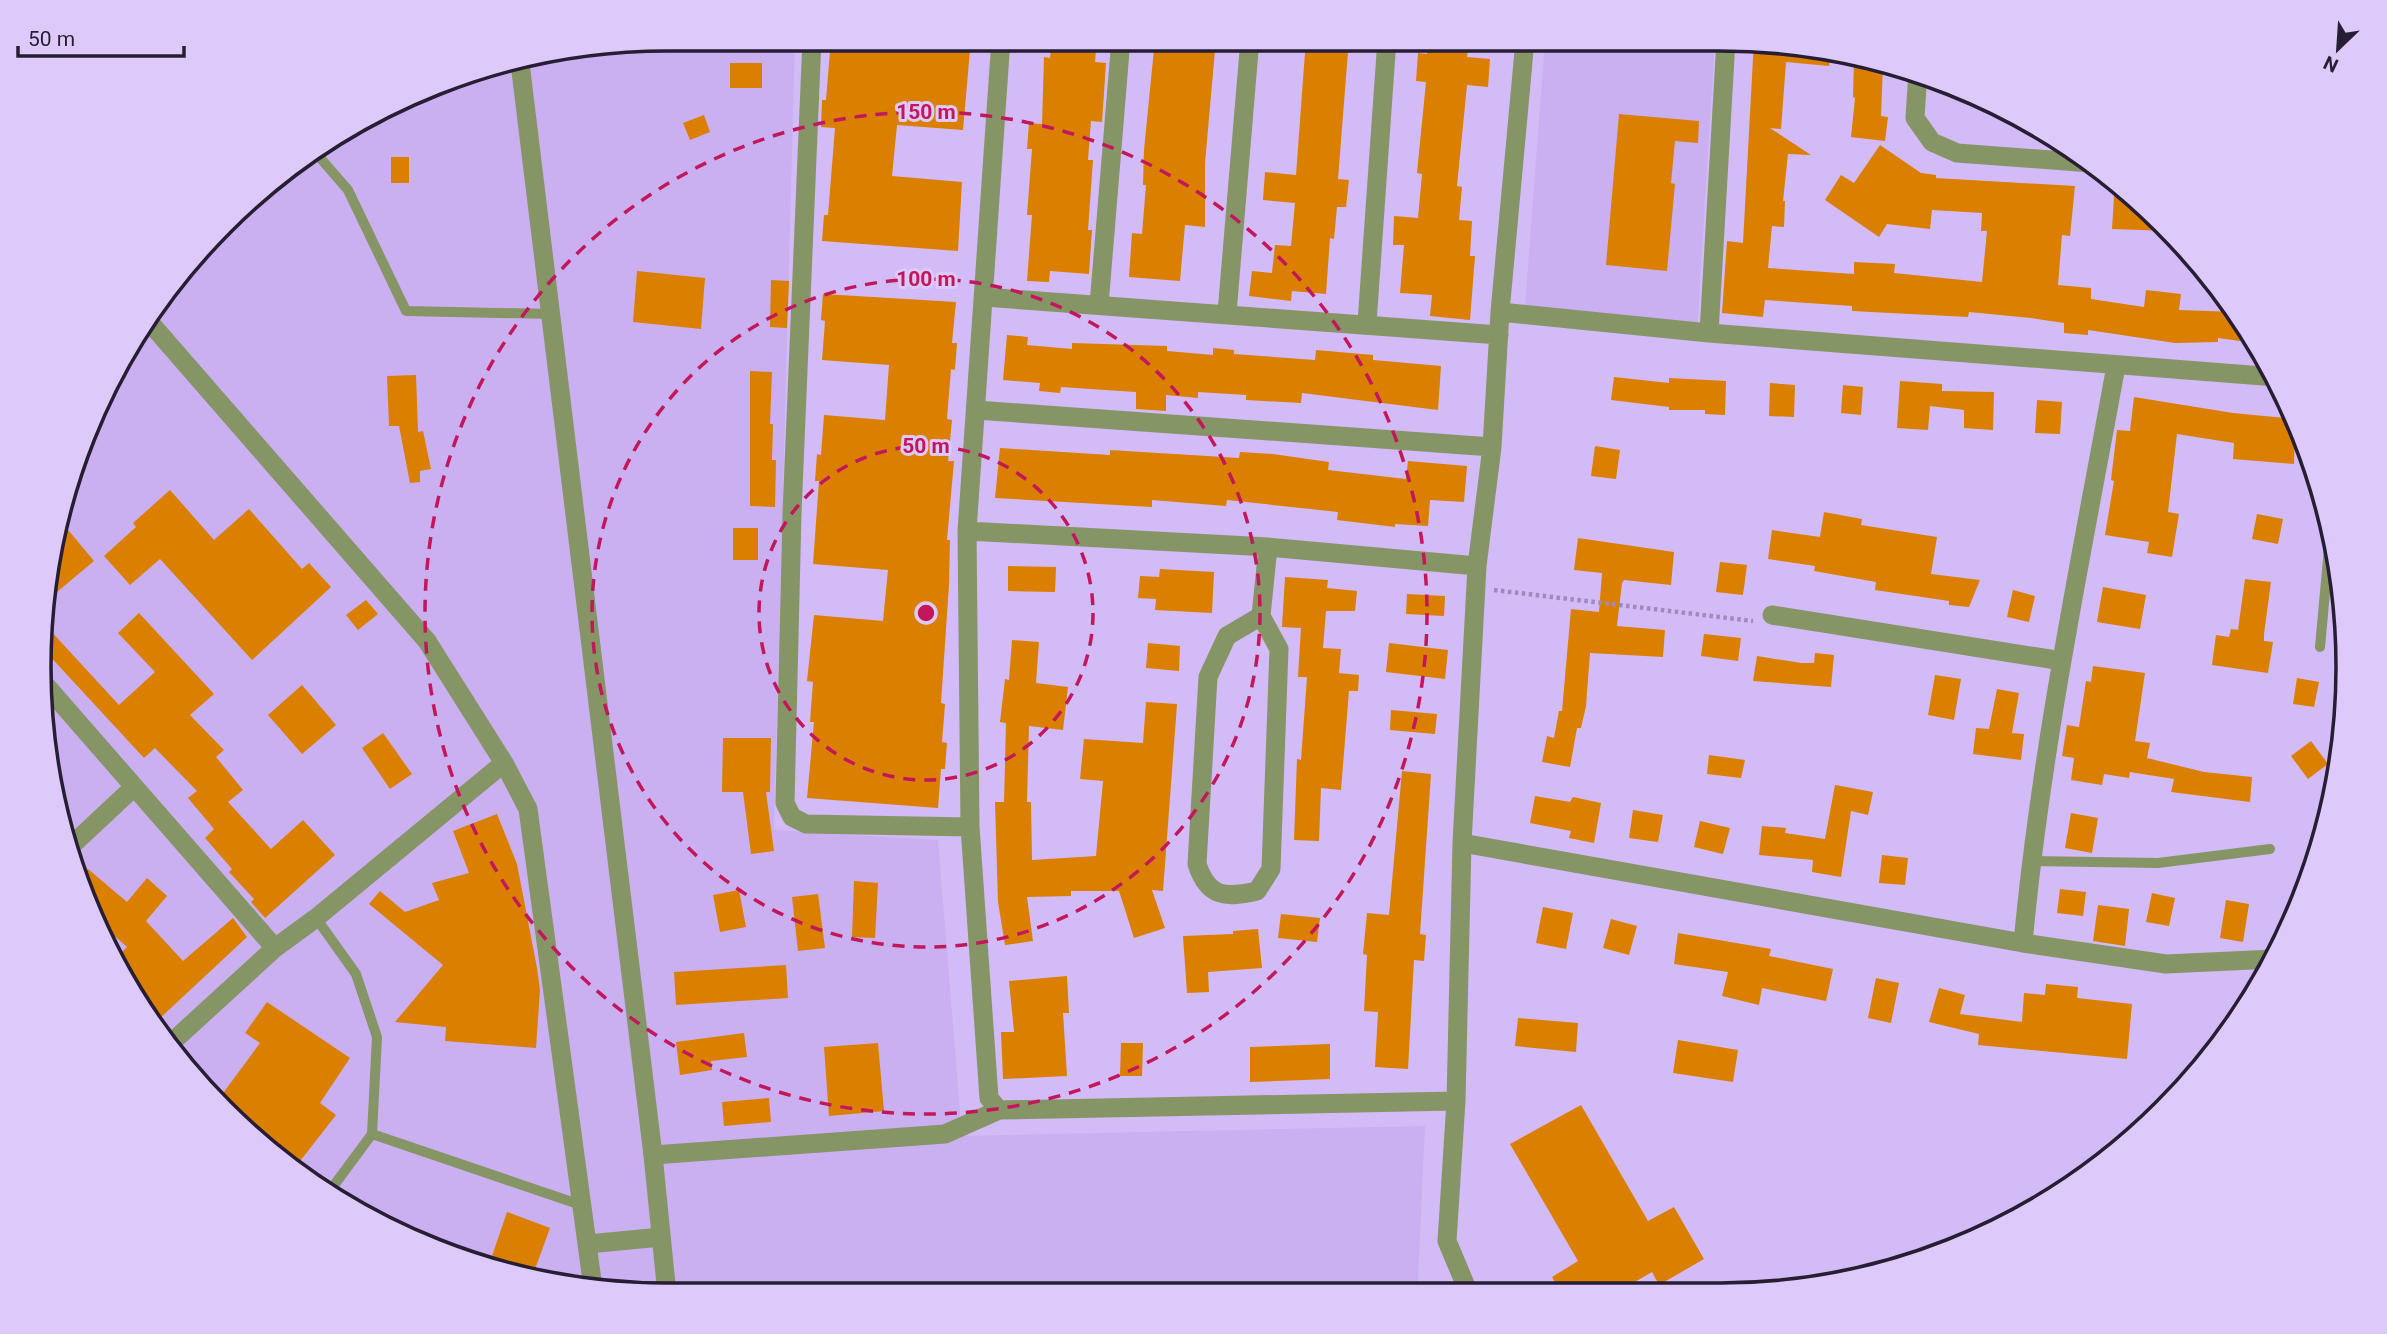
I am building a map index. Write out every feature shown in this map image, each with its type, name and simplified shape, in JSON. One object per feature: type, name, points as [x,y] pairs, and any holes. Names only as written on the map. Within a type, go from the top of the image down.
[{"type":"street","points":[[811,51],[792,513],[785,803],[792,817],[806,824],[970,827]]},
{"type":"street","points":[[999,1110],[989,1098],[970,827],[967,531],[1000,51]]},
{"type":"street","points":[[1099,305],[1120,51]]},
{"type":"street","points":[[1227,313],[1249,51]]},
{"type":"street","points":[[1367,323],[1386,51]]},
{"type":"street","points":[[1465,1283],[1447,1241],[1456,1101],[1462,843],[1477,566],[1492,447],[1500,312],[1524,51]]},
{"type":"street","points":[[1709,333],[1725,51]]},
{"type":"street","points":[[521,69],[653,1155],[666,1283]]},
{"type":"street","points":[[1917,83],[1915,118],[1932,142],[1957,153],[2071,162]]},
{"type":"street","points":[[984,297],[1367,323],[1499,335]]},
{"type":"street","points":[[1500,312],[1709,333],[2263,375]]},
{"type":"street","points":[[154,327],[427,641],[504,764],[527,809],[592,1278]]},
{"type":"street","points":[[2023,943],[2030,861],[2062,661],[2116,366]]},
{"type":"street","points":[[976,410],[1492,447]]},
{"type":"street","points":[[967,531],[1268,547],[1477,566]]},
{"type":"street","points":[[1261,616],[1227,636],[1208,677],[1198,864],[1202,879],[1214,892],[1234,896],[1257,891],[1270,869],[1279,649],[1261,616],[1268,547]]},
{"type":"street","points":[[1772,615],[2062,661]]},
{"type":"street","points":[[52,692],[275,948]]},
{"type":"street","points":[[176,1039],[275,948],[316,918],[504,764]]},
{"type":"street","points":[[76,841],[133,788]]},
{"type":"street","points":[[1462,843],[2023,943],[2166,964],[2262,960]]},
{"type":"street","points":[[653,1155],[945,1134],[999,1110],[1456,1101]]},
{"type":"street","points":[[588,1244],[661,1237]]},
{"type":"lane","points":[[320,158],[348,190],[406,311],[552,314]]},
{"type":"lane","points":[[2320,646],[2327,566]]},
{"type":"lane","points":[[2030,861],[2158,863],[2270,849]]},
{"type":"lane","points":[[316,918],[356,974],[377,1037],[372,1133],[334,1185]]},
{"type":"lane","points":[[372,1133],[584,1206]]},
{"type":"path","points":[[1476,588],[1755,622],[1772,615]]},
{"type":"shaded area","points":[[795,51],[774,830],[938,840],[962,1136],[1425,1126],[1419,1283],[667,1283],[587,1278],[508,1262],[431,1236],[359,1201],[292,1156],[231,1103],[204,1073],[178,1042],[133,975],[114,940],[83,865],[56,747],[52,707],[52,627],[56,587],[72,508],[83,469],[114,394],[133,359],[178,292],[231,231],[292,178],[359,133],[394,114],[469,83],[547,63],[627,52]]},
{"type":"shaded area","points":[[1544,51],[1714,51],[1697,333],[1524,320]]},
{"type":"building","points":[[830,51],[970,51],[963,130],[897,125],[892,176],[962,182],[958,251],[822,241],[824,215],[828,215],[835,128],[821,127],[822,100],[826,100]]},
{"type":"building","points":[[1051,51],[1096,51],[1095,62],[1106,63],[1102,122],[1091,121],[1088,160],[1093,160],[1088,230],[1092,230],[1089,274],[1050,271],[1049,282],[1027,281],[1032,215],[1027,215],[1032,149],[1027,149],[1029,123],[1042,124],[1044,57],[1050,58]]},
{"type":"building","points":[[1154,51],[1215,51],[1205,163],[1205,227],[1185,225],[1180,281],[1129,277],[1132,233],[1142,234],[1146,185],[1143,185]]},
{"type":"building","points":[[1305,51],[1348,51],[1338,179],[1349,180],[1346,207],[1337,207],[1334,239],[1330,238],[1326,294],[1292,291],[1291,301],[1249,296],[1252,271],[1272,273],[1275,245],[1291,246],[1295,203],[1263,200],[1265,172],[1296,175]]},
{"type":"building","points":[[1427,51],[1468,51],[1467,57],[1490,59],[1488,87],[1467,85],[1457,186],[1462,187],[1459,220],[1472,221],[1470,256],[1475,256],[1470,320],[1430,316],[1432,295],[1400,293],[1404,245],[1393,245],[1394,216],[1418,218],[1422,174],[1417,173],[1426,82],[1416,81],[1418,53],[1427,54]]},
{"type":"building","points":[[1753,52],[1830,61],[1829,66],[1786,62],[1781,129],[1770,128],[1811,155],[1788,154],[1783,201],[1784,227],[1772,226],[1768,268],[1854,274],[1854,262],[1895,264],[1894,273],[1982,282],[1987,231],[1981,231],[1982,213],[1932,210],[1930,229],[1887,224],[1879,237],[1825,200],[1841,175],[1854,183],[1880,145],[1921,173],[1936,175],[1936,178],[2075,186],[2070,236],[2062,235],[2058,285],[2091,288],[2091,299],[2144,307],[2146,290],[2181,294],[2179,310],[2223,312],[2243,341],[2218,338],[2218,342],[2175,343],[2088,330],[2088,335],[2064,333],[2064,323],[2031,318],[1969,312],[1968,317],[1852,311],[1852,306],[1765,300],[1763,317],[1722,313],[1727,241],[1743,243]]},
{"type":"building","points":[[730,63],[762,63],[762,88],[730,88]]},
{"type":"building","points":[[1854,66],[1883,73],[1881,116],[1888,117],[1885,141],[1851,137]]},
{"type":"building","points":[[1619,114],[1699,121],[1698,143],[1675,141],[1671,183],[1675,184],[1667,271],[1606,265]]},
{"type":"building","points":[[704,115],[710,132],[690,140],[683,123]]},
{"type":"building","points":[[391,157],[409,157],[409,183],[391,183]]},
{"type":"building","points":[[2114,196],[2155,231],[2112,229]]},
{"type":"building","points":[[637,271],[705,278],[701,329],[633,322]]},
{"type":"building","points":[[771,280],[789,281],[787,328],[770,327]]},
{"type":"building","points":[[823,294],[956,302],[952,343],[957,343],[955,370],[951,369],[947,419],[952,420],[948,461],[954,461],[947,540],[950,540],[949,585],[941,703],[945,704],[942,742],[947,743],[945,769],[941,769],[938,808],[807,798],[814,722],[810,722],[813,682],[807,681],[814,615],[883,621],[888,570],[813,564],[819,481],[815,481],[817,454],[821,455],[824,415],[885,420],[889,365],[822,360],[825,321],[821,320]]},
{"type":"building","points":[[1007,335],[1028,337],[1027,345],[1072,349],[1072,343],[1167,346],[1167,351],[1213,355],[1213,348],[1234,350],[1234,354],[1315,360],[1316,350],[1373,355],[1373,360],[1441,366],[1438,410],[1302,393],[1301,403],[1246,400],[1246,395],[1198,392],[1198,398],[1166,395],[1166,411],[1136,409],[1136,392],[1061,387],[1060,393],[1039,391],[1040,383],[1003,380]]},
{"type":"building","points":[[750,371],[772,372],[770,424],[773,424],[772,460],[776,460],[775,507],[750,506]]},
{"type":"building","points":[[416,375],[418,432],[423,431],[431,469],[420,471],[420,482],[410,483],[399,426],[389,426],[387,376]]},
{"type":"building","points":[[1614,377],[1669,383],[1669,378],[1726,381],[1725,415],[1705,414],[1705,410],[1669,410],[1669,407],[1611,400]]},
{"type":"building","points":[[1900,381],[1942,384],[1942,391],[1994,392],[1993,430],[1964,428],[1964,410],[1930,406],[1928,430],[1897,428]]},
{"type":"building","points":[[1770,383],[1795,385],[1794,417],[1769,416]]},
{"type":"building","points":[[1843,385],[1863,387],[1861,415],[1841,413]]},
{"type":"building","points":[[2134,397],[2233,413],[2283,418],[2294,445],[2294,464],[2233,459],[2234,443],[2177,434],[2168,512],[2179,514],[2172,557],[2147,553],[2149,542],[2105,535],[2114,481],[2111,480],[2117,430],[2130,431]]},
{"type":"building","points":[[2037,400],[2062,402],[2060,434],[2035,433]]},
{"type":"building","points":[[1595,446],[1620,450],[1616,479],[1591,476]]},
{"type":"building","points":[[1000,448],[1110,455],[1110,450],[1239,458],[1240,452],[1273,454],[1329,462],[1328,470],[1406,479],[1408,461],[1467,466],[1464,502],[1430,500],[1428,526],[1395,524],[1395,527],[1337,520],[1338,512],[1227,500],[1226,506],[1152,500],[1152,507],[995,498]]},
{"type":"building","points":[[170,490],[214,540],[249,509],[302,569],[309,563],[331,587],[252,660],[160,559],[130,585],[104,556],[136,527],[133,523]]},
{"type":"building","points":[[1824,512],[1862,519],[1861,525],[1937,537],[1931,574],[1980,580],[1969,607],[1949,605],[1949,601],[1875,590],[1876,582],[1814,571],[1815,566],[1768,559],[1772,530],[1820,537]]},
{"type":"building","points":[[2257,514],[2283,519],[2278,544],[2252,539]]},
{"type":"building","points":[[733,528],[758,528],[758,560],[733,560]]},
{"type":"building","points":[[67,529],[94,561],[55,593]]},
{"type":"building","points":[[1578,538],[1674,552],[1671,585],[1624,580],[1617,626],[1665,630],[1663,657],[1590,653],[1586,706],[1581,728],[1577,728],[1570,767],[1542,762],[1547,736],[1554,738],[1559,711],[1562,711],[1571,609],[1599,612],[1602,573],[1574,570]]},
{"type":"building","points":[[1720,562],[1747,565],[1743,595],[1716,592]]},
{"type":"building","points":[[1008,566],[1056,567],[1055,592],[1008,591]]},
{"type":"building","points":[[1160,569],[1214,572],[1212,613],[1155,610],[1156,599],[1138,598],[1140,576],[1159,577]]},
{"type":"building","points":[[1285,577],[1328,580],[1327,588],[1357,591],[1355,611],[1326,611],[1323,648],[1341,649],[1339,673],[1359,675],[1358,691],[1349,691],[1341,790],[1321,788],[1319,841],[1294,840],[1297,759],[1301,760],[1307,677],[1298,677],[1301,628],[1282,627]]},
{"type":"building","points":[[2245,579],[2271,582],[2264,634],[2264,641],[2273,642],[2268,673],[2212,665],[2216,635],[2229,637],[2231,629],[2238,630]]},
{"type":"building","points":[[2103,587],[2146,595],[2140,629],[2097,622]]},
{"type":"building","points":[[2013,590],[2035,596],[2029,622],[2007,617]]},
{"type":"building","points":[[1407,594],[1445,596],[1444,616],[1406,614]]},
{"type":"building","points":[[366,600],[378,614],[358,630],[346,615]]},
{"type":"building","points":[[139,613],[214,694],[190,715],[224,750],[216,757],[243,790],[228,802],[271,849],[303,820],[335,855],[265,918],[251,902],[254,899],[229,872],[232,869],[205,838],[214,829],[188,798],[197,791],[155,748],[144,758],[51,658],[52,632],[119,705],[155,672],[118,633]]},
{"type":"building","points":[[1704,634],[1741,638],[1738,661],[1701,656]]},
{"type":"building","points":[[1012,640],[1039,642],[1036,683],[1068,687],[1063,730],[1029,726],[1027,802],[1031,802],[1032,860],[1096,856],[1103,781],[1080,779],[1084,739],[1143,743],[1146,702],[1177,704],[1163,891],[1152,890],[1165,928],[1134,938],[1119,891],[1071,891],[1071,896],[1027,897],[1033,941],[1005,945],[998,902],[995,802],[1004,802],[1006,723],[1000,722],[1005,679],[1009,680]]},
{"type":"building","points":[[1148,643],[1180,646],[1179,671],[1146,668]]},
{"type":"building","points":[[1389,643],[1448,650],[1445,679],[1386,672]]},
{"type":"building","points":[[1815,653],[1834,655],[1831,687],[1753,681],[1757,656],[1814,663]]},
{"type":"building","points":[[2093,666],[2145,673],[2135,741],[2150,743],[2147,758],[2204,772],[2252,777],[2250,802],[2171,792],[2174,779],[2130,772],[2129,778],[2104,774],[2102,785],[2071,780],[2074,758],[2062,756],[2067,725],[2079,727],[2086,681],[2091,682]]},
{"type":"building","points":[[1935,675],[1961,679],[1954,720],[1928,715]]},
{"type":"building","points":[[2297,678],[2319,682],[2314,707],[2293,704]]},
{"type":"building","points":[[302,685],[336,725],[302,754],[268,715]]},
{"type":"building","points":[[1997,689],[2019,693],[2012,733],[2024,734],[2021,760],[1973,754],[1976,728],[1989,729]]},
{"type":"building","points":[[1391,710],[1437,714],[1435,734],[1390,730]]},
{"type":"building","points":[[383,733],[412,774],[390,789],[362,748]]},
{"type":"building","points":[[723,738],[771,738],[770,792],[766,792],[774,851],[751,854],[743,792],[722,792]]},
{"type":"building","points":[[2311,741],[2328,764],[2308,779],[2291,756]]},
{"type":"building","points":[[1709,755],[1745,760],[1741,778],[1707,774]]},
{"type":"building","points":[[1402,771],[1431,774],[1420,934],[1426,935],[1424,961],[1414,960],[1408,1069],[1375,1067],[1378,1012],[1364,1011],[1367,955],[1363,954],[1367,913],[1389,915]]},
{"type":"building","points":[[1835,785],[1873,792],[1868,815],[1851,811],[1841,877],[1812,872],[1813,860],[1759,855],[1762,826],[1786,828],[1785,833],[1825,839]]},
{"type":"building","points":[[1535,796],[1570,802],[1573,797],[1601,803],[1594,843],[1569,838],[1571,831],[1530,823]]},
{"type":"building","points":[[1633,810],[1663,815],[1658,842],[1629,838]]},
{"type":"building","points":[[2071,813],[2098,818],[2092,853],[2065,848]]},
{"type":"building","points":[[497,814],[517,864],[537,968],[540,990],[536,1048],[445,1041],[446,1027],[395,1022],[443,965],[369,904],[380,891],[405,912],[439,900],[432,883],[469,873],[453,831]]},
{"type":"building","points":[[1700,821],[1730,828],[1723,854],[1694,847]]},
{"type":"building","points":[[1882,855],[1908,858],[1905,885],[1879,883]]},
{"type":"building","points":[[88,869],[127,902],[147,878],[167,896],[146,921],[183,961],[233,918],[247,937],[161,1017],[121,953],[127,947],[111,933],[86,871]]},
{"type":"building","points":[[854,881],[878,883],[875,938],[852,937]]},
{"type":"building","points":[[2060,889],[2086,892],[2083,916],[2057,913]]},
{"type":"building","points":[[739,890],[746,927],[720,932],[713,895]]},
{"type":"building","points":[[2152,893],[2175,898],[2169,926],[2146,922]]},
{"type":"building","points":[[818,894],[825,948],[798,951],[792,897]]},
{"type":"building","points":[[2226,900],[2249,904],[2243,942],[2220,938]]},
{"type":"building","points":[[2098,905],[2129,909],[2125,946],[2093,941]]},
{"type":"building","points":[[1543,907],[1573,913],[1566,949],[1536,943]]},
{"type":"building","points":[[1281,914],[1320,918],[1317,942],[1278,938]]},
{"type":"building","points":[[1611,919],[1637,926],[1629,955],[1603,948]]},
{"type":"building","points":[[1258,929],[1262,968],[1208,972],[1209,992],[1187,993],[1183,936],[1233,934],[1233,931]]},
{"type":"building","points":[[1678,933],[1771,949],[1769,956],[1833,969],[1826,1001],[1762,988],[1759,1005],[1722,996],[1728,972],[1674,964]]},
{"type":"building","points":[[786,965],[788,998],[676,1005],[674,972]]},
{"type":"building","points":[[1067,976],[1069,1013],[1063,1013],[1067,1076],[1003,1079],[1001,1032],[1014,1032],[1009,981]]},
{"type":"building","points":[[1876,978],[1899,983],[1891,1023],[1868,1018]]},
{"type":"building","points":[[2046,984],[2078,987],[2077,998],[2132,1004],[2127,1059],[1978,1045],[1979,1034],[1929,1022],[1939,988],[1965,995],[1960,1014],[2022,1022],[2024,993],[2045,995]]},
{"type":"building","points":[[267,1002],[350,1058],[320,1103],[336,1115],[300,1161],[223,1094],[260,1043],[245,1033]]},
{"type":"building","points":[[1518,1018],[1578,1023],[1576,1052],[1515,1046]]},
{"type":"building","points":[[744,1033],[747,1057],[711,1061],[712,1070],[680,1075],[676,1042]]},
{"type":"building","points":[[1678,1040],[1738,1050],[1733,1082],[1673,1073]]},
{"type":"building","points":[[878,1043],[884,1111],[829,1116],[824,1047]]},
{"type":"building","points":[[1121,1043],[1143,1043],[1142,1076],[1120,1076]]},
{"type":"building","points":[[1330,1044],[1330,1079],[1250,1082],[1250,1047]]},
{"type":"building","points":[[769,1098],[771,1122],[724,1126],[722,1102]]},
{"type":"building","points":[[1581,1105],[1648,1221],[1674,1207],[1704,1259],[1662,1283],[1658,1283],[1652,1272],[1633,1283],[1555,1283],[1552,1277],[1578,1261],[1510,1144]]},
{"type":"building","points":[[507,1212],[550,1228],[535,1268],[492,1256]]}]
